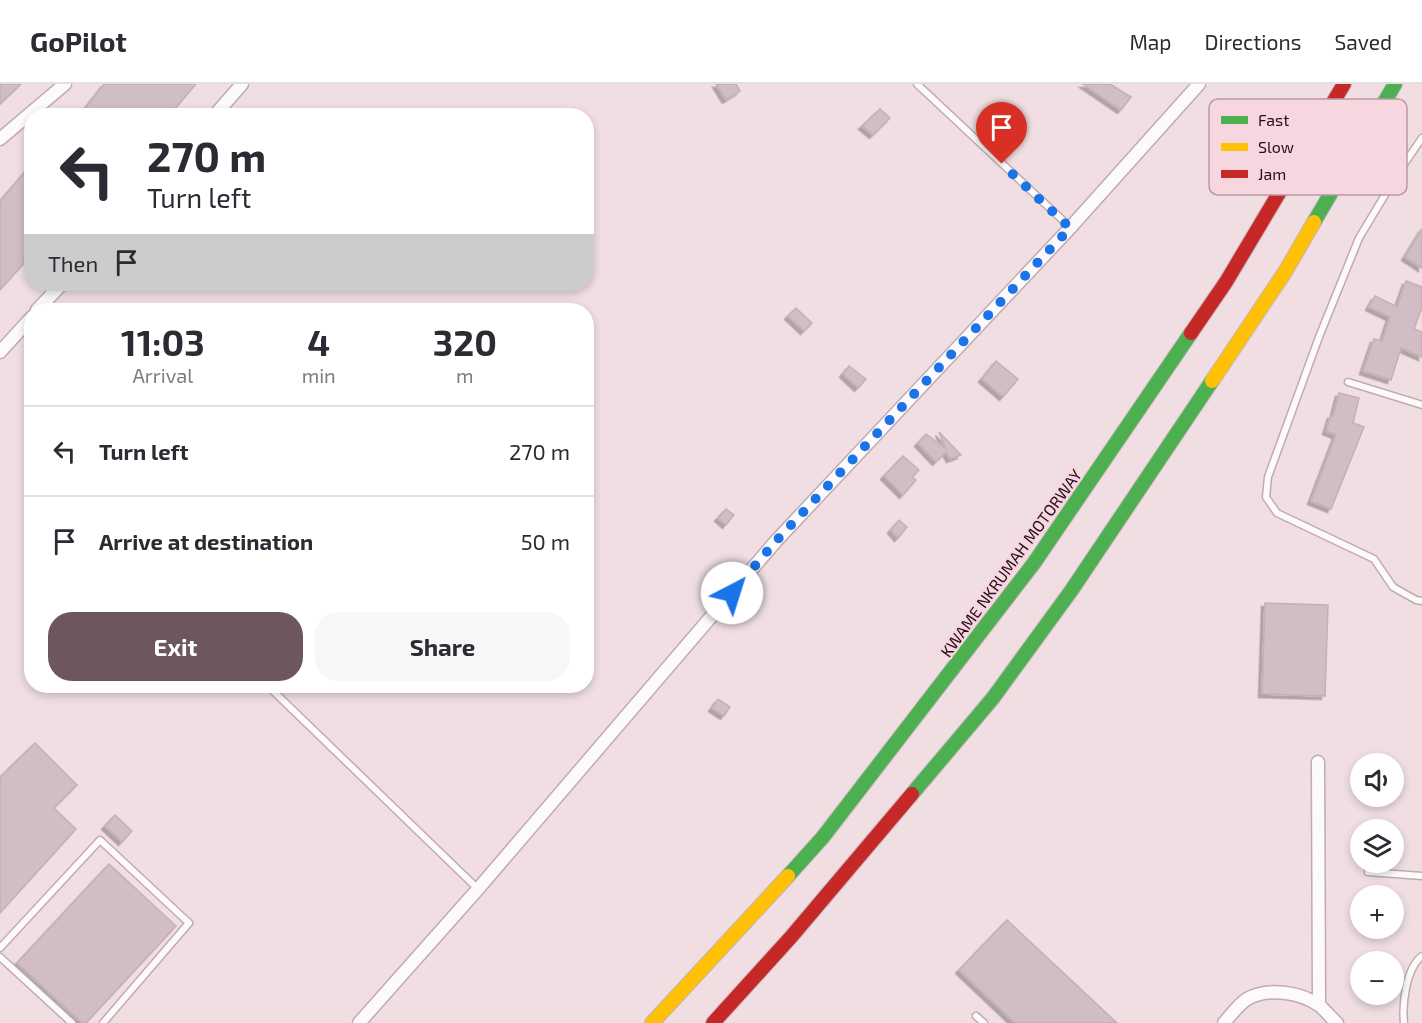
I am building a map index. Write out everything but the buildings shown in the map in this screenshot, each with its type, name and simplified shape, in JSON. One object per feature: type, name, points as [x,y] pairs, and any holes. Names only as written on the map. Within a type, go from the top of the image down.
[{"type":"highway","name":"KWAME NKRUMAH MOTORWAY","points":[[1335,99],[1344,84]]},
{"type":"highway","points":[[1386,99],[1395,84]]},
{"type":"highway","name":"KWAME NKRUMAH MOTORWAY","points":[[652,1023],[823,837],[1034,563],[1138,414],[1226,282],[1278,195]]},
{"type":"highway","points":[[713,1023],[799,928],[993,698],[1071,591],[1285,272],[1330,195]]},
{"type":"street","points":[[36,108],[65,84]]},
{"type":"street","points":[[221,108],[242,84]]},
{"type":"street","points":[[359,1023],[478,889],[776,541],[1070,228],[1199,84]]},
{"type":"street","points":[[0,138],[24,118]]},
{"type":"street","points":[[44,303],[55,291]]},
{"type":"street","points":[[0,352],[24,326]]},
{"type":"street","points":[[1318,762],[1319,1005]]},
{"type":"street","points":[[1224,1023],[1245,1000],[1260,994],[1299,995],[1319,1005],[1337,1023]]},
{"type":"lane","points":[[917,84],[1070,228]]},
{"type":"lane","points":[[1407,160],[1422,138]]},
{"type":"lane","points":[[1385,195],[1359,238],[1319,337],[1268,477],[1266,497],[1277,513],[1374,558],[1393,587],[1422,601]]},
{"type":"lane","points":[[1348,382],[1422,405]]},
{"type":"lane","points":[[275,693],[478,889]]},
{"type":"lane","points":[[0,948],[100,840],[189,923],[103,1023]]},
{"type":"lane","points":[[1382,873],[1422,876]]},
{"type":"lane","points":[[1404,1023],[1408,976],[1413,965],[1422,956]]},
{"type":"lane","points":[[0,957],[72,1023]]},
{"type":"lane","points":[[976,1016],[984,1023]]},
{"type":"traffic: fast","points":[[1386,99],[1395,84]]},
{"type":"traffic: fast","points":[[1314,222],[1330,195]]},
{"type":"traffic: fast","points":[[788,876],[823,837],[1034,563],[1191,333]]},
{"type":"traffic: fast","points":[[912,794],[993,698],[1071,591],[1212,381]]},
{"type":"traffic: slow","points":[[1212,381],[1285,272],[1314,222]]},
{"type":"traffic: slow","points":[[652,1023],[788,876]]},
{"type":"traffic: jam","points":[[1335,99],[1344,84]]},
{"type":"traffic: jam","points":[[1191,333],[1226,282],[1278,195]]},
{"type":"traffic: jam","points":[[713,1023],[791,937],[912,794]]},
{"type":"route","points":[[732,593],[776,541],[1070,228],[1002,164]]}]
